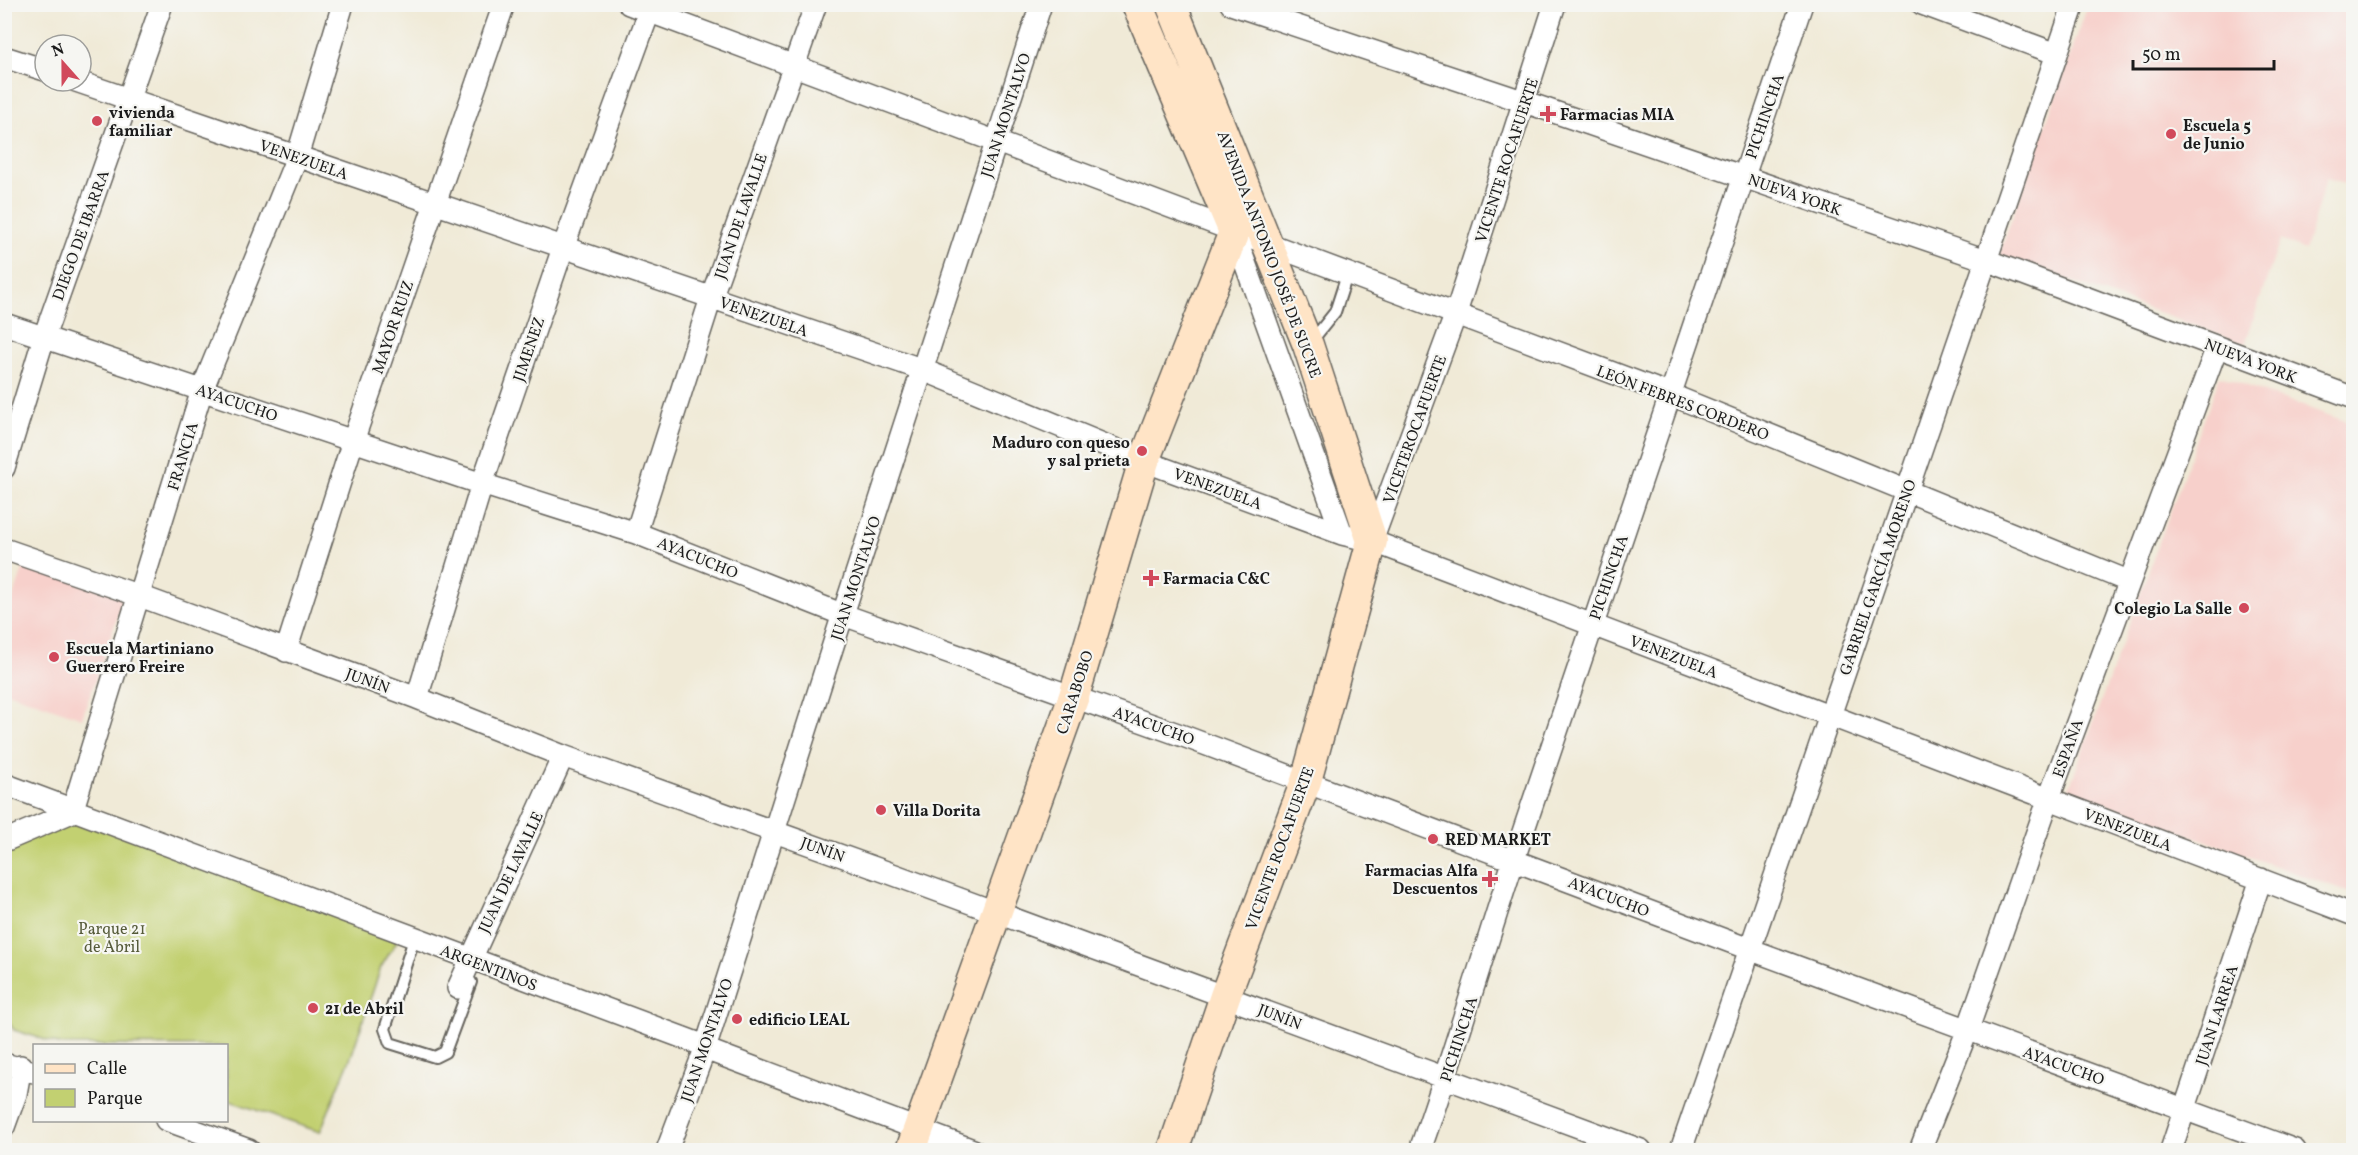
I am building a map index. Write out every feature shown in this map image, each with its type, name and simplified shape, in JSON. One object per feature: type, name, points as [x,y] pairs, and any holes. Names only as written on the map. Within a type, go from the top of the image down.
[{"type":"main road","name":"AVENIDA ANTONIO JOSÉ DE SUCRE","points":[[1137,4],[1234,232]]},
{"type":"main road","name":"AVENIDA ANTONIO JOSÉ DE SUCRE","points":[[1171,4],[1308,345],[1372,541]]},
{"type":"main road","name":"CARABOBO","points":[[914,1140],[1074,696],[1144,460],[1234,232]]},
{"type":"main road","name":"VICENTE ROCAFUERTE","points":[[1173,1150],[1225,996],[1306,781],[1372,541]]},
{"type":"street","name":"DIEGO DE IBARRA","points":[[4,468],[44,337],[162,4]]},
{"type":"street","name":"FRANCIA","points":[[72,812],[202,390],[297,157],[343,4]]},
{"type":"street","name":"MAYOR RUIZ","points":[[286,651],[353,441],[504,4]]},
{"type":"street","name":"LEÓN FEBRES CORDERO","points":[[629,4],[650,8],[793,66],[1455,316],[1669,394],[2128,581]]},
{"type":"street","name":"JUAN DE LAVALLE","points":[[636,533],[711,298],[816,4]]},
{"type":"street","name":"JUAN MONTALVO","points":[[667,1150],[705,1049],[1041,4]]},
{"type":"street","name":"NUEVA YORK","points":[[1231,4],[1986,260],[2354,398]]},
{"type":"street","name":"VICENTE ROCAFUERTE","points":[[1455,316],[1555,4]]},
{"type":"street","name":"PICHINCHA","points":[[1420,1150],[1446,1078],[1514,861],[1669,394],[1802,4]]},
{"type":"street","points":[[1922,4],[2057,54]]},
{"type":"street","name":"GABRIEL GARCÍA MORENO","points":[[1682,1150],[2074,4]]},
{"type":"street","name":"JIMENEZ","points":[[417,698],[482,484],[562,248],[650,8]]},
{"type":"street","points":[[4,57],[33,66]]},
{"type":"street","name":"VENEZUELA","points":[[93,87],[924,370],[1144,460],[1342,534],[1372,541],[1593,624],[2354,915]]},
{"type":"street","name":"AVENIDA ANTONIO JOSÉ DE SUCRE","points":[[1234,232],[1342,534]]},
{"type":"street","name":"VICETEROCAFUERTE","points":[[1372,541],[1455,316]]},
{"type":"street","name":"AYACUCHO","points":[[4,324],[482,484],[636,533],[843,614],[1306,781],[1749,949],[2295,1150]]},
{"type":"street","name":"ESPAÑA","points":[[1920,1150],[1968,1029],[2128,581],[2217,346]]},
{"type":"street","name":"JUNÍN","points":[[4,549],[140,596],[417,698],[563,756],[774,831],[1641,1150]]},
{"type":"street","name":"JUAN DE LAVALLE","points":[[459,988],[474,961],[563,756]]},
{"type":"street","name":"ARGENTINOS","points":[[4,784],[72,812],[800,1083],[914,1140],[974,1150]]},
{"type":"street","points":[[4,842],[72,812]]},
{"type":"street","name":"JUAN LARREA","points":[[2171,1150],[2262,879]]},
{"type":"street","points":[[4,1127],[16,1094],[20,1067]]},
{"type":"street","points":[[172,1122],[249,1150]]},
{"type":"lane","points":[[1308,345],[1335,312],[1347,275]]},
{"type":"lane","points":[[414,939],[385,1029],[390,1042],[435,1057],[445,1052],[474,961]]},
{"type":"shaded area","name":"Escuela 5 de Junio","points":[[2088,5],[2353,5],[2353,186],[2326,179],[2305,250],[2280,240],[2245,344],[1999,255]]},
{"type":"shaded area","name":"Colegio La Salle","points":[[2220,376],[2353,424],[2353,894],[2068,791]]},
{"type":"shaded area","name":"Escuela Martiniano Guerrero Freire","points":[[28,554],[127,589],[82,718],[5,691],[5,622]]},
{"type":"green space","name":"Parque 21 de Abril","points":[[75,809],[404,930],[381,967],[352,1054],[320,1132],[228,1100],[228,1044],[58,1044],[14,1030],[4,1016],[4,840]]},
{"type":"place","name":"Farmacias MIA","points":[[1548,114]]},
{"type":"place","name":"vivienda familiar","points":[[97,121]]},
{"type":"place","name":"Escuela 5 de Junio","points":[[2171,134]]},
{"type":"place","name":"Maduro con queso y sal prieta","points":[[1142,451]]},
{"type":"place","name":"Farmacia C&C","points":[[1151,578]]},
{"type":"place","name":"Colegio La Salle","points":[[2244,608]]},
{"type":"place","name":"Escuela Martiniano Guerrero Freire","points":[[54,657]]},
{"type":"place","name":"Villa Dorita","points":[[881,810]]},
{"type":"place","name":"RED MARKET","points":[[1433,839]]},
{"type":"place","name":"Farmacias Alfa Descuentos","points":[[1490,879]]},
{"type":"place","name":"21 de Abril","points":[[313,1008]]},
{"type":"place","name":"edificio LEAL","points":[[737,1019]]}]
